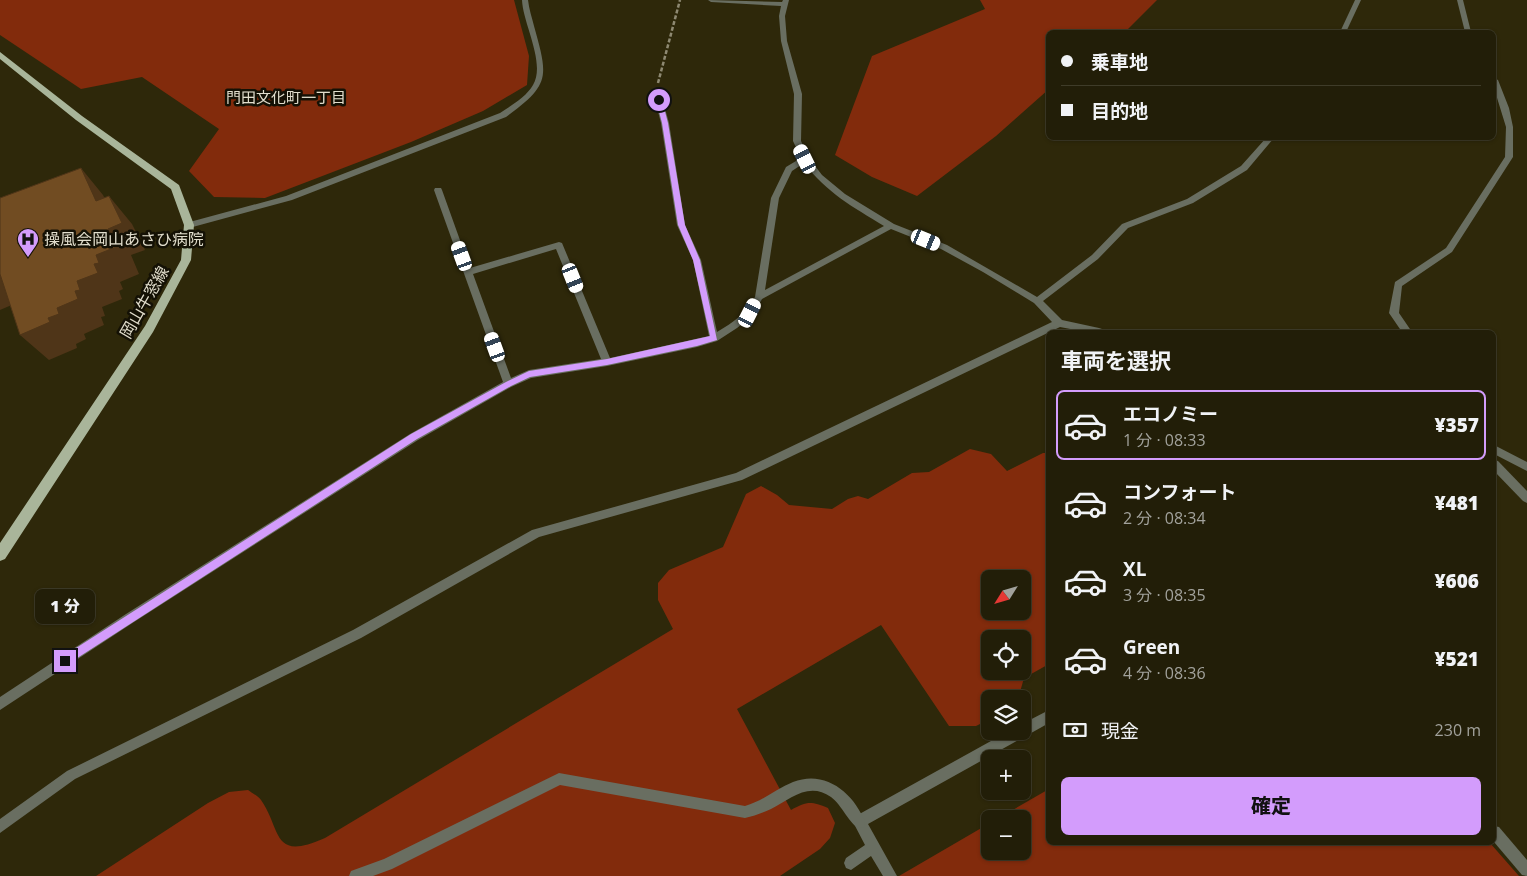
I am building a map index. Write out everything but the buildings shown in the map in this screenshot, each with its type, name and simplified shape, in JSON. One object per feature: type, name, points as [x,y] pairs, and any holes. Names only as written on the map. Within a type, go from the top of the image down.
[{"type":"main road","name":"岡山牛窓線","points":[[0,55],[79,118],[175,187],[189,225],[186,260],[149,330],[0,555]]},
{"type":"street","points":[[189,225],[289,198],[503,115],[525,100],[538,87],[542,67],[525,0]]},
{"type":"street","points":[[711,0],[785,2],[782,16],[784,41],[798,94],[797,141],[805,159],[819,177],[842,196],[891,226],[944,247],[986,270],[1036,301],[1059,323],[1090,330]]},
{"type":"street","points":[[1344,30],[1358,0]]},
{"type":"street","points":[[1460,0],[1468,30]]},
{"type":"street","points":[[1406,330],[1394,313],[1398,284],[1449,250],[1510,157],[1512,139],[1496,85]]},
{"type":"street","points":[[659,100],[665,123],[681,225],[696,260],[714,338]]},
{"type":"street","points":[[1036,301],[1094,257],[1126,226],[1190,202],[1244,168],[1268,140]]},
{"type":"street","points":[[0,704],[130,618],[414,437],[508,384],[529,374],[607,362],[697,343],[714,338],[734,326],[750,313],[759,297],[775,198],[790,170],[805,159]]},
{"type":"street","points":[[438,190],[508,384]]},
{"type":"street","points":[[759,297],[891,226]]},
{"type":"street","points":[[468,272],[559,245],[607,362]]},
{"type":"street","points":[[0,827],[71,775],[358,634],[536,533],[738,477],[1059,323]]},
{"type":"street","points":[[1496,451],[1527,467]]},
{"type":"street","points":[[1496,466],[1527,498]]},
{"type":"street","points":[[1031,726],[1046,718]]},
{"type":"street","points":[[859,822],[1006,740]]},
{"type":"street","points":[[356,876],[387,864],[559,779],[745,812],[759,809],[799,785],[812,783],[838,794],[849,805],[890,876]]},
{"type":"street","points":[[1496,834],[1527,870]]},
{"type":"street","points":[[851,863],[873,847]]},
{"type":"path","points":[[659,100],[657,89],[670,32],[680,0]]},
{"type":"shaded area","points":[[0,0],[514,0],[529,56],[527,85],[483,111],[411,142],[265,198],[214,197],[189,171],[219,129],[142,77],[81,89],[0,35]]},
{"type":"shaded area","points":[[980,0],[1157,0],[1127,30],[1046,30],[1046,92],[996,136],[917,196],[872,177],[835,155],[872,56],[985,9]]},
{"type":"shaded area","points":[[970,449],[991,454],[1007,471],[1046,453],[1046,666],[1031,674],[1031,630],[981,630],[981,680],[1023,680],[1021,690],[981,690],[981,724],[976,726],[949,726],[881,625],[737,709],[791,810],[809,803],[817,804],[828,808],[835,823],[830,838],[820,849],[780,876],[96,876],[208,803],[229,792],[248,790],[258,797],[268,811],[276,832],[287,844],[295,846],[308,844],[325,838],[673,629],[658,600],[658,583],[669,570],[723,547],[746,494],[761,486],[777,495],[789,505],[832,509],[848,499],[858,496],[868,499],[912,473],[929,472]]},
{"type":"shaded area","points":[[1046,791],[1046,845],[1492,845],[1519,876],[899,876],[981,828],[981,860],[1031,860],[1031,810],[1013,810]]},
{"type":"place","name":"操風会岡山あさひ病院","points":[[28,258]]},
{"type":"district","name":"門田文化町一丁目","points":[[286,97]]},
{"type":"route","points":[[65,661],[414,437],[508,384],[529,374],[607,362],[714,338],[696,260],[681,225],[665,123],[659,100]]}]
